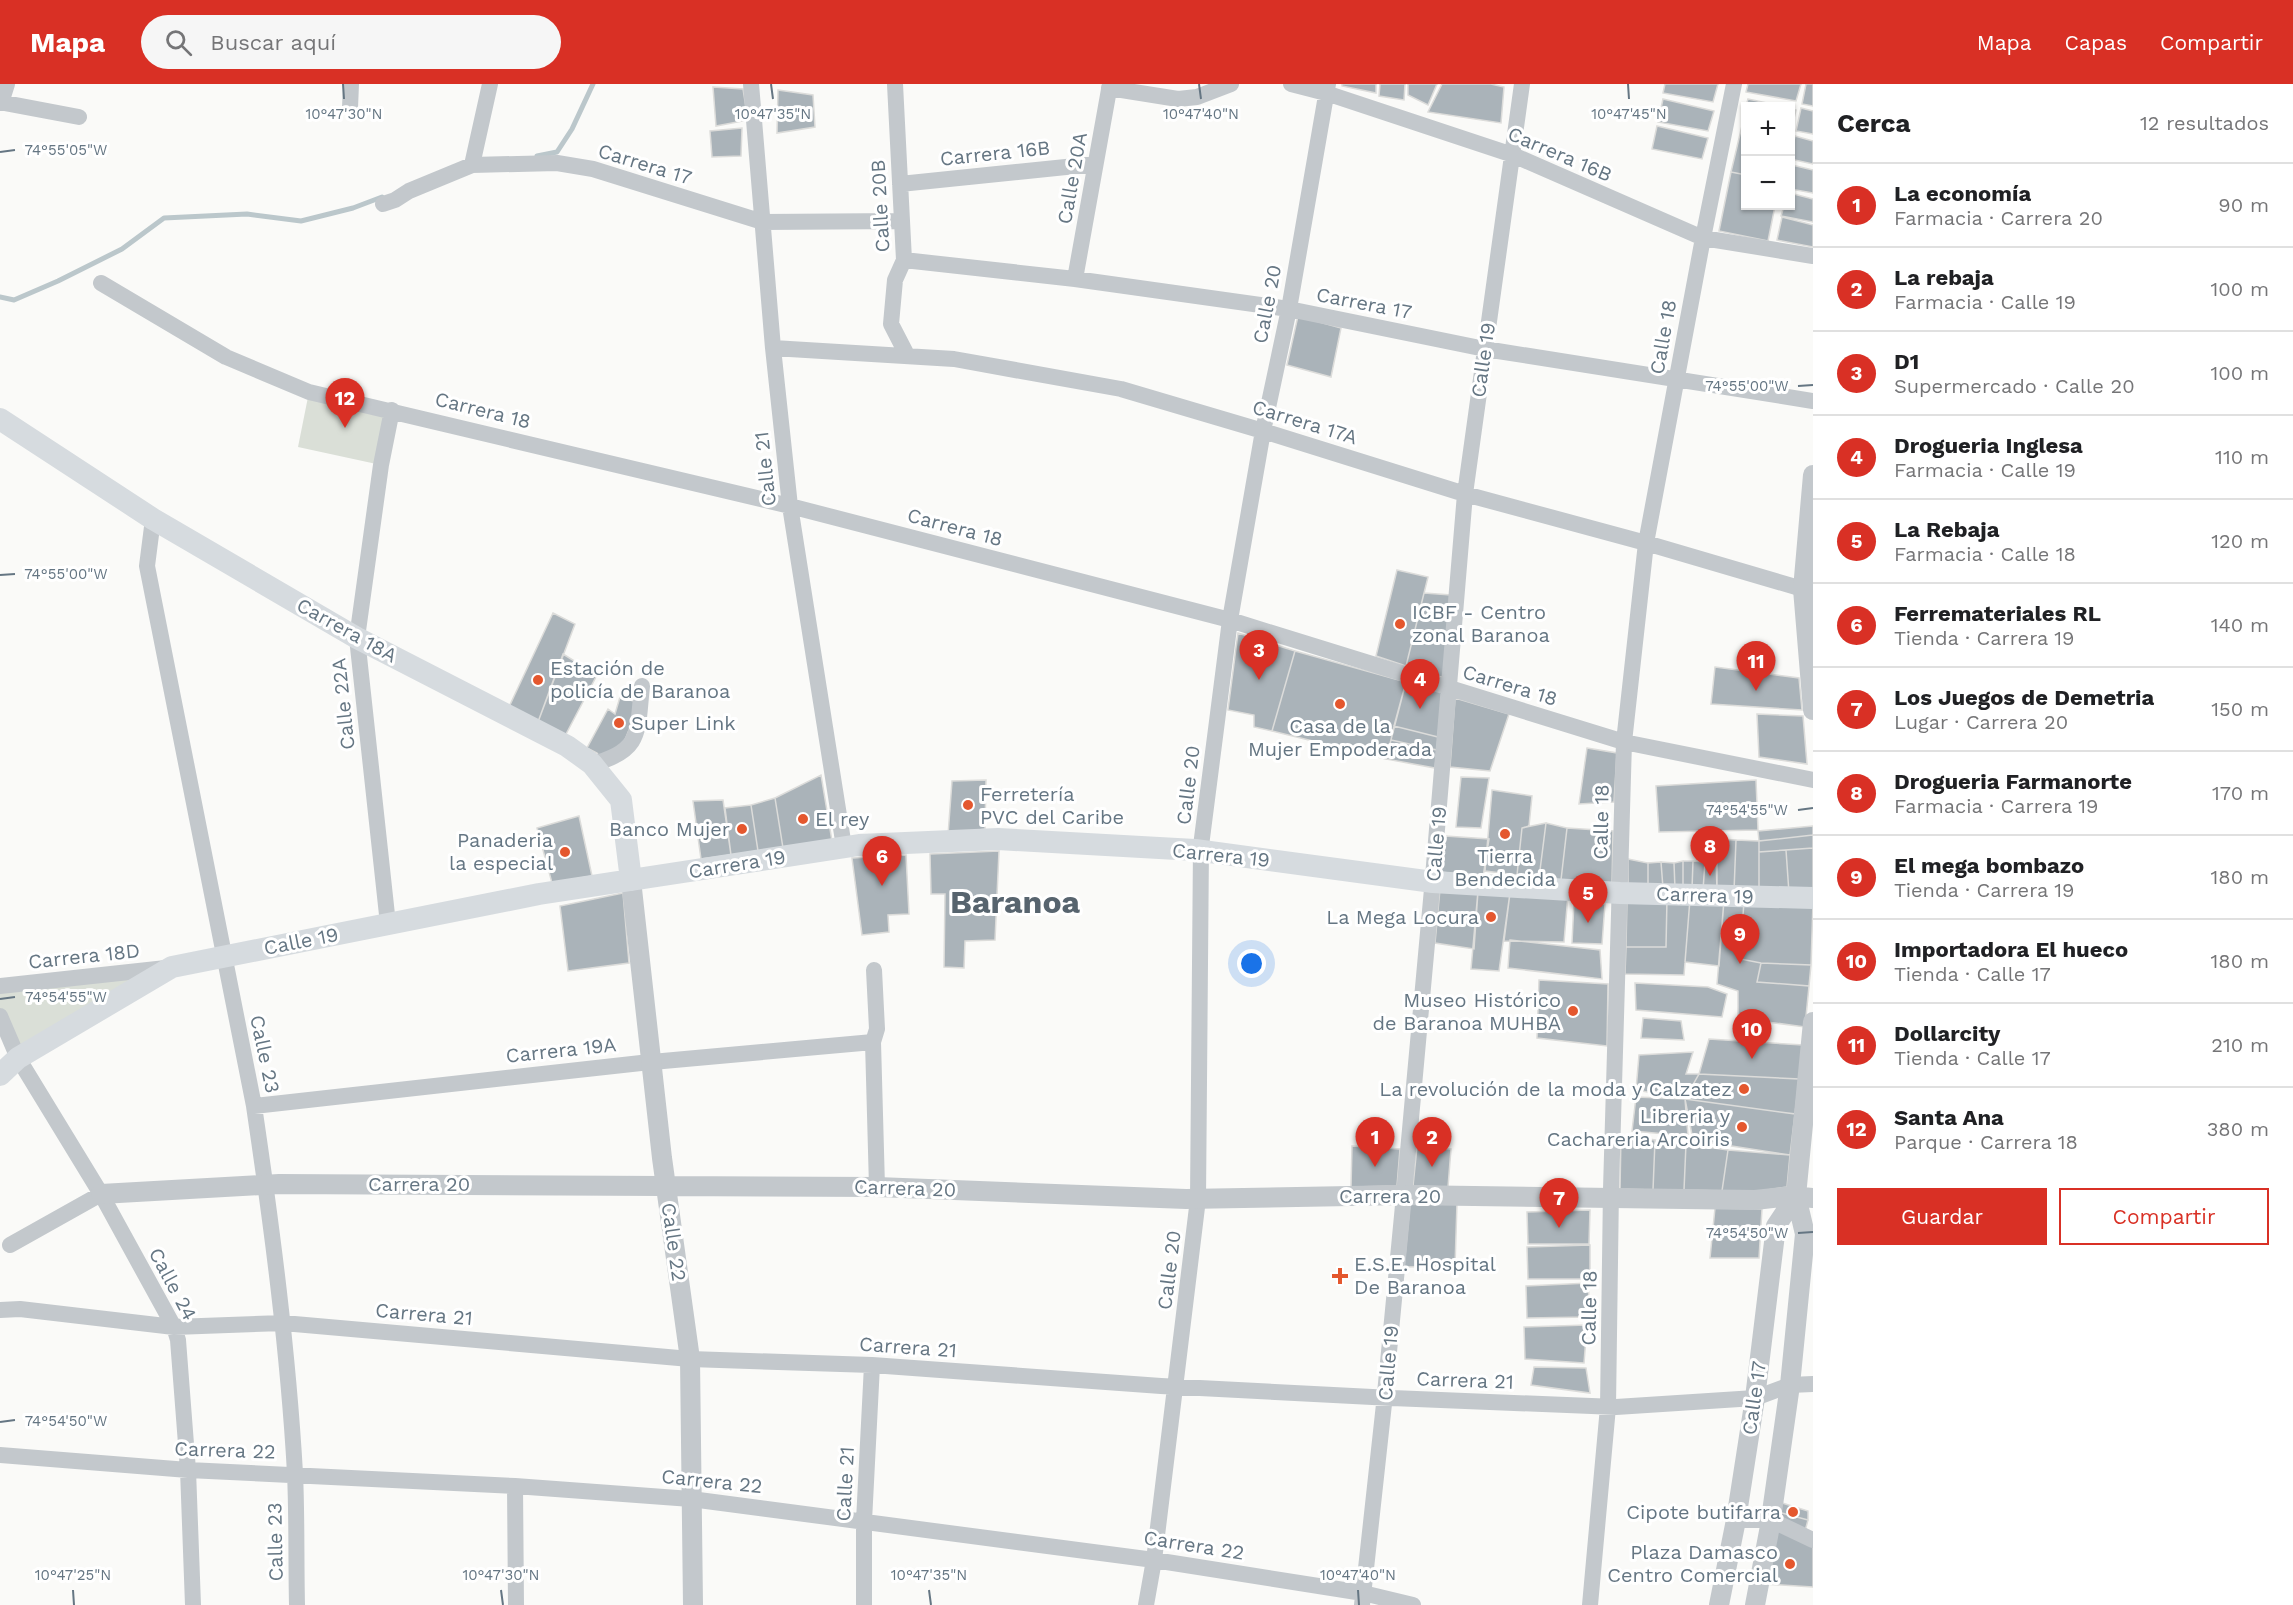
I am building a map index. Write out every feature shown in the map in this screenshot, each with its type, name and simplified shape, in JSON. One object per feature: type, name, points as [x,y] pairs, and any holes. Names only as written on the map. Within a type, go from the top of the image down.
[{"type":"main road","name":"Carrera 18A","points":[[0,419],[153,519],[357,638],[567,746],[592,764],[621,800],[631,880]]},
{"type":"main road","name":"Carrera 19","points":[[631,880],[844,847],[998,839],[1200,850],[1433,882],[1620,893],[1813,898]]},
{"type":"main road","name":"Calle 19","points":[[0,1075],[18,1058],[171,968],[539,894],[631,880]]},
{"type":"street","points":[[7,84],[1,103],[79,117]]},
{"type":"street","points":[[350,108],[351,84]]},
{"type":"street","points":[[472,165],[490,84]]},
{"type":"street","name":"Calle 21","points":[[750,84],[773,348],[790,506],[844,847]]},
{"type":"street","name":"Calle 20B","points":[[895,84],[904,260],[895,280],[891,324],[907,355]]},
{"type":"street","points":[[1109,86],[1178,99],[1197,97],[1231,84]]},
{"type":"street","name":"Carrera 16B","points":[[1291,84],[1327,88],[1513,155],[1702,238],[1813,256]]},
{"type":"street","name":"Calle 19","points":[[1362,1599],[1385,1398],[1404,1195],[1465,494],[1522,84]]},
{"type":"street","name":"Calle 18","points":[[1590,1605],[1608,1407],[1611,1199],[1624,742],[1646,543],[1702,238],[1734,84]]},
{"type":"street","name":"Calle 20A","points":[[1075,279],[1109,86]]},
{"type":"street","name":"Calle 20","points":[[1146,1605],[1154,1560],[1198,1199],[1200,850],[1230,620],[1263,431],[1289,309],[1327,88]]},
{"type":"street","name":"Carrera 17","points":[[383,204],[472,165],[557,163],[593,169],[763,222],[901,221]]},
{"type":"street","name":"Carrera 16B","points":[[900,184],[1095,164]]},
{"type":"street","name":"Carrera 17","points":[[904,260],[1075,279],[1289,309],[1485,349],[1813,401]]},
{"type":"street","name":"Carrera 18","points":[[101,283],[226,357],[309,392],[790,506],[1230,620],[1624,742],[1813,780]]},
{"type":"street","name":"Carrera 17A","points":[[773,348],[954,359],[1121,389],[1465,494],[1646,543],[1808,591]]},
{"type":"street","name":"Calle 22A","points":[[388,924],[357,638],[381,465],[392,410]]},
{"type":"street","points":[[1813,475],[1808,591],[1813,710]]},
{"type":"street","name":"Calle 23","points":[[153,519],[147,566],[254,1106],[266,1184],[283,1323],[295,1474],[297,1605]]},
{"type":"street","points":[[592,764],[618,757],[634,741],[642,686]]},
{"type":"street","name":"Calle 22","points":[[631,880],[662,1158],[690,1359],[693,1605]]},
{"type":"street","name":"Carrera 18D","points":[[0,986],[171,968]]},
{"type":"street","points":[[874,970],[877,1029],[873,1042],[877,1187]]},
{"type":"street","name":"Calle 24","points":[[0,1016],[18,1058],[101,1194],[174,1327],[178,1341],[188,1470],[193,1605]]},
{"type":"street","name":"Calle 17","points":[[1755,1605],[1771,1520],[1790,1385],[1805,1234],[1813,1022]]},
{"type":"street","name":"Carrera 19A","points":[[254,1106],[652,1062],[873,1042]]},
{"type":"street","name":"Carrera 20","points":[[10,1245],[101,1194],[266,1184],[877,1187],[1198,1199],[1404,1195],[1755,1200],[1805,1197]]},
{"type":"street","name":"Calle 17","points":[[1719,1605],[1736,1520],[1755,1398],[1776,1226],[1805,1197]]},
{"type":"street","name":"Carrera 21","points":[[0,1310],[20,1309],[174,1327],[283,1323],[690,1359],[872,1365],[1176,1387],[1385,1398],[1608,1407],[1755,1398],[1790,1385],[1813,1384]]},
{"type":"street","name":"Calle 21","points":[[864,1605],[864,1521],[872,1365]]},
{"type":"street","name":"Carrera 22","points":[[0,1455],[188,1470],[515,1486],[691,1498],[1154,1560],[1362,1599],[1413,1605]]},
{"type":"street","points":[[515,1486],[516,1605]]},
{"type":"street","points":[[1736,1520],[1771,1520],[1813,1540]]},
{"type":"shaded area","points":[[309,392],[392,410],[381,465],[298,447]]},
{"type":"shaded area","points":[[152,973],[18,1058],[0,1016],[0,986]]},
{"type":"building","points":[[1342,84],[1376,84],[1376,93],[1342,86]]},
{"type":"building","points":[[1380,84],[1405,84],[1404,100],[1379,96]]},
{"type":"building","points":[[1408,84],[1437,84],[1428,105],[1408,95]]},
{"type":"building","points":[[1442,84],[1491,84],[1504,87],[1501,123],[1428,112]]},
{"type":"building","points":[[1665,84],[1718,84],[1713,102],[1663,93]]},
{"type":"building","points":[[1748,84],[1801,84],[1796,101],[1746,92]]},
{"type":"building","points":[[1806,84],[1813,84],[1813,106],[1802,104]]},
{"type":"building","points":[[713,87],[743,89],[748,120],[716,126]]},
{"type":"building","points":[[778,90],[813,95],[815,127],[777,133]]},
{"type":"building","points":[[1663,99],[1714,111],[1708,131],[1658,122]]},
{"type":"building","points":[[1801,108],[1813,111],[1813,134],[1796,131]]},
{"type":"building","points":[[1657,126],[1708,138],[1702,159],[1652,149]]},
{"type":"building","points":[[742,128],[741,156],[712,157],[710,131]]},
{"type":"building","points":[[1741,130],[1741,174],[1731,172]]},
{"type":"building","points":[[1795,136],[1813,141],[1813,164],[1795,160]]},
{"type":"building","points":[[1795,166],[1813,170],[1813,193],[1795,190]]},
{"type":"building","points":[[1731,172],[1741,174],[1741,210],[1774,210],[1768,241],[1719,231]]},
{"type":"building","points":[[1795,194],[1813,199],[1813,222],[1781,216],[1783,210],[1795,210]]},
{"type":"building","points":[[1782,217],[1813,225],[1813,247],[1777,240]]},
{"type":"building","points":[[1298,316],[1341,328],[1331,377],[1287,365]]},
{"type":"building","name":"ICBF - Centro zonal Baranoa","points":[[1397,570],[1428,577],[1406,666],[1376,656]]},
{"type":"building","points":[[1424,593],[1451,595],[1444,678],[1406,666]]},
{"type":"building","name":"Estación de policía de Baranoa","points":[[553,613],[575,624],[538,722],[509,707]]},
{"type":"building","points":[[1238,633],[1295,651],[1272,731],[1254,727],[1254,715],[1228,710]]},
{"type":"building","name":"Casa de la Mujer Empoderada","points":[[1295,651],[1406,682],[1386,759],[1272,731]]},
{"type":"building","points":[[563,654],[597,675],[565,736],[538,722]]},
{"type":"building","points":[[1715,667],[1799,678],[1802,710],[1711,704]]},
{"type":"building","points":[[1406,682],[1442,692],[1438,737],[1394,726]]},
{"type":"building","name":"Super Link","points":[[620,697],[640,703],[618,757],[603,761],[597,753],[587,748],[608,709],[615,714]]},
{"type":"building","points":[[1455,698],[1509,714],[1490,771],[1450,767]]},
{"type":"building","points":[[1757,714],[1803,716],[1807,764],[1759,757]]},
{"type":"building","points":[[1394,726],[1438,737],[1437,750],[1391,740]]},
{"type":"building","points":[[1391,740],[1437,750],[1435,768],[1386,759]]},
{"type":"building","points":[[1587,748],[1617,753],[1614,802],[1579,804]]},
{"type":"building","name":"El rey","points":[[821,775],[832,841],[783,848],[775,798]]},
{"type":"building","points":[[1461,777],[1489,778],[1481,828],[1456,827]]},
{"type":"building","name":"Ferretería PVC del Caribe","points":[[986,780],[985,829],[948,835],[952,781]]},
{"type":"building","points":[[1756,780],[1758,830],[1659,832],[1656,786]]},
{"type":"building","name":"Tierra Bendecida","points":[[1492,790],[1532,796],[1529,826],[1522,828],[1517,875],[1485,871]]},
{"type":"building","points":[[775,798],[783,848],[758,851],[751,805]]},
{"type":"building","points":[[723,800],[731,855],[701,859],[693,801]]},
{"type":"building","name":"Banco Mujer","points":[[751,805],[758,851],[731,855],[725,808]]},
{"type":"building","name":"Panaderia la especial","points":[[579,816],[592,876],[552,883],[537,828]]},
{"type":"building","points":[[1546,823],[1567,828],[1561,880],[1539,878]]},
{"type":"building","points":[[1546,823],[1539,878],[1517,875],[1522,828]]},
{"type":"building","points":[[1813,826],[1813,835],[1759,841],[1758,831]]},
{"type":"building","points":[[1567,828],[1613,831],[1612,885],[1561,880]]},
{"type":"building","points":[[1813,835],[1813,848],[1759,852],[1759,841]]},
{"type":"building","points":[[1445,836],[1489,839],[1483,877],[1441,872]]},
{"type":"building","points":[[1717,839],[1736,840],[1734,891],[1717,890]]},
{"type":"building","points":[[1736,840],[1759,841],[1759,892],[1734,891]]},
{"type":"building","points":[[1813,848],[1813,894],[1789,893],[1786,850]]},
{"type":"building","points":[[1786,850],[1789,893],[1759,892],[1759,852]]},
{"type":"building","points":[[999,851],[995,940],[965,941],[964,968],[944,967],[945,894],[931,894],[930,854]]},
{"type":"building","points":[[906,855],[909,914],[888,915],[889,932],[862,935],[852,858]]},
{"type":"building","points":[[1628,859],[1648,863],[1648,888],[1628,887]]},
{"type":"building","points":[[1716,860],[1717,890],[1703,890],[1705,862]]},
{"type":"building","points":[[1683,861],[1693,861],[1692,889],[1683,889]]},
{"type":"building","points":[[1683,861],[1683,889],[1675,889],[1674,863]]},
{"type":"building","points":[[1693,861],[1705,862],[1703,890],[1692,889]]},
{"type":"building","points":[[1661,862],[1674,863],[1675,889],[1663,888]]},
{"type":"building","points":[[1661,862],[1663,888],[1648,888],[1648,863]]},
{"type":"building","points":[[1440,889],[1478,891],[1474,949],[1435,943]]},
{"type":"building","name":"La Mega Locura","points":[[1478,891],[1510,893],[1499,971],[1471,969]]},
{"type":"building","points":[[623,893],[629,963],[568,971],[560,906]]},
{"type":"building","points":[[1510,893],[1568,895],[1564,942],[1504,941]]},
{"type":"building","points":[[1627,898],[1667,899],[1666,947],[1626,947]]},
{"type":"building","points":[[1667,899],[1690,899],[1684,975],[1625,974],[1626,947],[1666,947]]},
{"type":"building","points":[[1690,899],[1724,900],[1719,966],[1685,962]]},
{"type":"building","points":[[1724,900],[1744,901],[1740,959],[1761,963],[1757,982],[1809,986],[1805,1027],[1738,1018],[1738,991],[1717,984]]},
{"type":"building","points":[[1574,901],[1605,904],[1602,944],[1572,943]]},
{"type":"building","points":[[1744,901],[1813,903],[1811,965],[1761,963],[1740,959]]},
{"type":"building","points":[[1510,940],[1600,950],[1602,979],[1508,968]]},
{"type":"building","points":[[1761,963],[1811,965],[1809,986],[1757,982]]},
{"type":"building","name":"Museo Histórico de Baranoa MUHBA","points":[[1539,980],[1608,984],[1607,1046],[1537,1038]]},
{"type":"building","points":[[1635,983],[1708,987],[1727,994],[1722,1017],[1636,1010]]},
{"type":"building","points":[[1643,1018],[1681,1021],[1684,1040],[1641,1038]]},
{"type":"building","points":[[1709,1039],[1803,1045],[1799,1079],[1699,1074]]},
{"type":"building","points":[[1693,1052],[1686,1074],[1699,1074],[1685,1099],[1636,1090],[1639,1055]]},
{"type":"building","name":"La revolución de la moda y Calzatez","points":[[1699,1074],[1799,1079],[1795,1114],[1685,1099]]},
{"type":"building","points":[[1636,1097],[1685,1099],[1688,1136],[1632,1131]]},
{"type":"building","name":"Libreria y Cachareria Arcoiris","points":[[1685,1099],[1795,1114],[1790,1155],[1693,1140]]},
{"type":"building","points":[[1621,1135],[1655,1140],[1653,1190],[1620,1189]]},
{"type":"building","points":[[1655,1140],[1686,1144],[1684,1190],[1653,1190]]},
{"type":"building","points":[[1686,1144],[1728,1150],[1722,1191],[1684,1190]]},
{"type":"building","points":[[1352,1146],[1400,1149],[1397,1186],[1351,1187]]},
{"type":"building","points":[[1417,1147],[1451,1149],[1448,1187],[1413,1186]]},
{"type":"building","points":[[1728,1150],[1790,1155],[1787,1187],[1754,1192],[1722,1191]]},
{"type":"building","points":[[1410,1203],[1457,1203],[1455,1266],[1404,1267]]},
{"type":"building","points":[[1715,1208],[1762,1209],[1759,1258],[1710,1258]]},
{"type":"building","points":[[1590,1210],[1589,1244],[1528,1244],[1527,1212]]},
{"type":"building","points":[[1590,1245],[1590,1279],[1528,1279],[1527,1247]]},
{"type":"building","points":[[1589,1283],[1588,1317],[1527,1318],[1526,1286]]},
{"type":"building","points":[[1587,1325],[1584,1363],[1525,1359],[1524,1327]]},
{"type":"building","points":[[1534,1367],[1586,1368],[1590,1393],[1531,1385]]},
{"type":"building","name":"Cipote butifarra","points":[[1779,1502],[1808,1511],[1808,1520],[1778,1512]]},
{"type":"building","points":[[1778,1512],[1808,1520],[1805,1531],[1776,1519]]},
{"type":"building","name":"Plaza Damasco Centro Comercial","points":[[1773,1527],[1813,1544],[1813,1587],[1764,1584]]},
{"type":"waterway","points":[[537,156],[557,152],[572,129],[593,84]]},
{"type":"waterway","points":[[0,297],[14,300],[58,281],[122,249],[164,218],[247,214],[301,221],[353,208],[382,197]]},
{"type":"place","name":"Santa Ana","points":[[345,428]]},
{"type":"place","name":"ICBF - Centro zonal Baranoa","points":[[1400,624]]},
{"type":"place","name":"Estación de policía de Baranoa","points":[[538,680]]},
{"type":"place","name":"D1","points":[[1259,680]]},
{"type":"place","name":"Dollarcity","points":[[1756,691]]},
{"type":"place","name":"Casa de la Mujer Empoderada","points":[[1340,704]]},
{"type":"place","name":"Drogueria Inglesa","points":[[1420,709]]},
{"type":"place","name":"Super Link","points":[[619,723]]},
{"type":"place","name":"Ferretería PVC del Caribe","points":[[968,805]]},
{"type":"place","name":"El rey","points":[[803,819]]},
{"type":"place","name":"Banco Mujer","points":[[742,829]]},
{"type":"place","name":"Tierra Bendecida","points":[[1505,834]]},
{"type":"place","name":"Panaderia la especial","points":[[565,852]]},
{"type":"place","name":"Drogueria Farmanorte","points":[[1710,876]]},
{"type":"place","name":"Ferremateriales RL","points":[[882,886]]},
{"type":"place","name":"La Mega Locura","points":[[1491,917]]},
{"type":"place","name":"La Rebaja","points":[[1588,923]]},
{"type":"place","name":"El mega bombazo","points":[[1740,964]]},
{"type":"place","name":"Museo Histórico de Baranoa MUHBA","points":[[1573,1011]]},
{"type":"place","name":"Importadora El hueco","points":[[1752,1059]]},
{"type":"place","name":"La revolución de la moda y Calzatez","points":[[1744,1089]]},
{"type":"place","name":"Libreria y Cachareria Arcoiris","points":[[1742,1127]]},
{"type":"place","name":"La economía","points":[[1375,1167]]},
{"type":"place","name":"La rebaja","points":[[1432,1167]]},
{"type":"place","name":"Los Juegos de Demetria","points":[[1559,1228]]},
{"type":"place","name":"E.S.E. Hospital De Baranoa","points":[[1340,1276]]},
{"type":"place","name":"Cipote butifarra","points":[[1793,1512]]},
{"type":"place","name":"Plaza Damasco Centro Comercial","points":[[1790,1564]]},
{"type":"district","name":"Baranoa","points":[[1015,902]]}]
